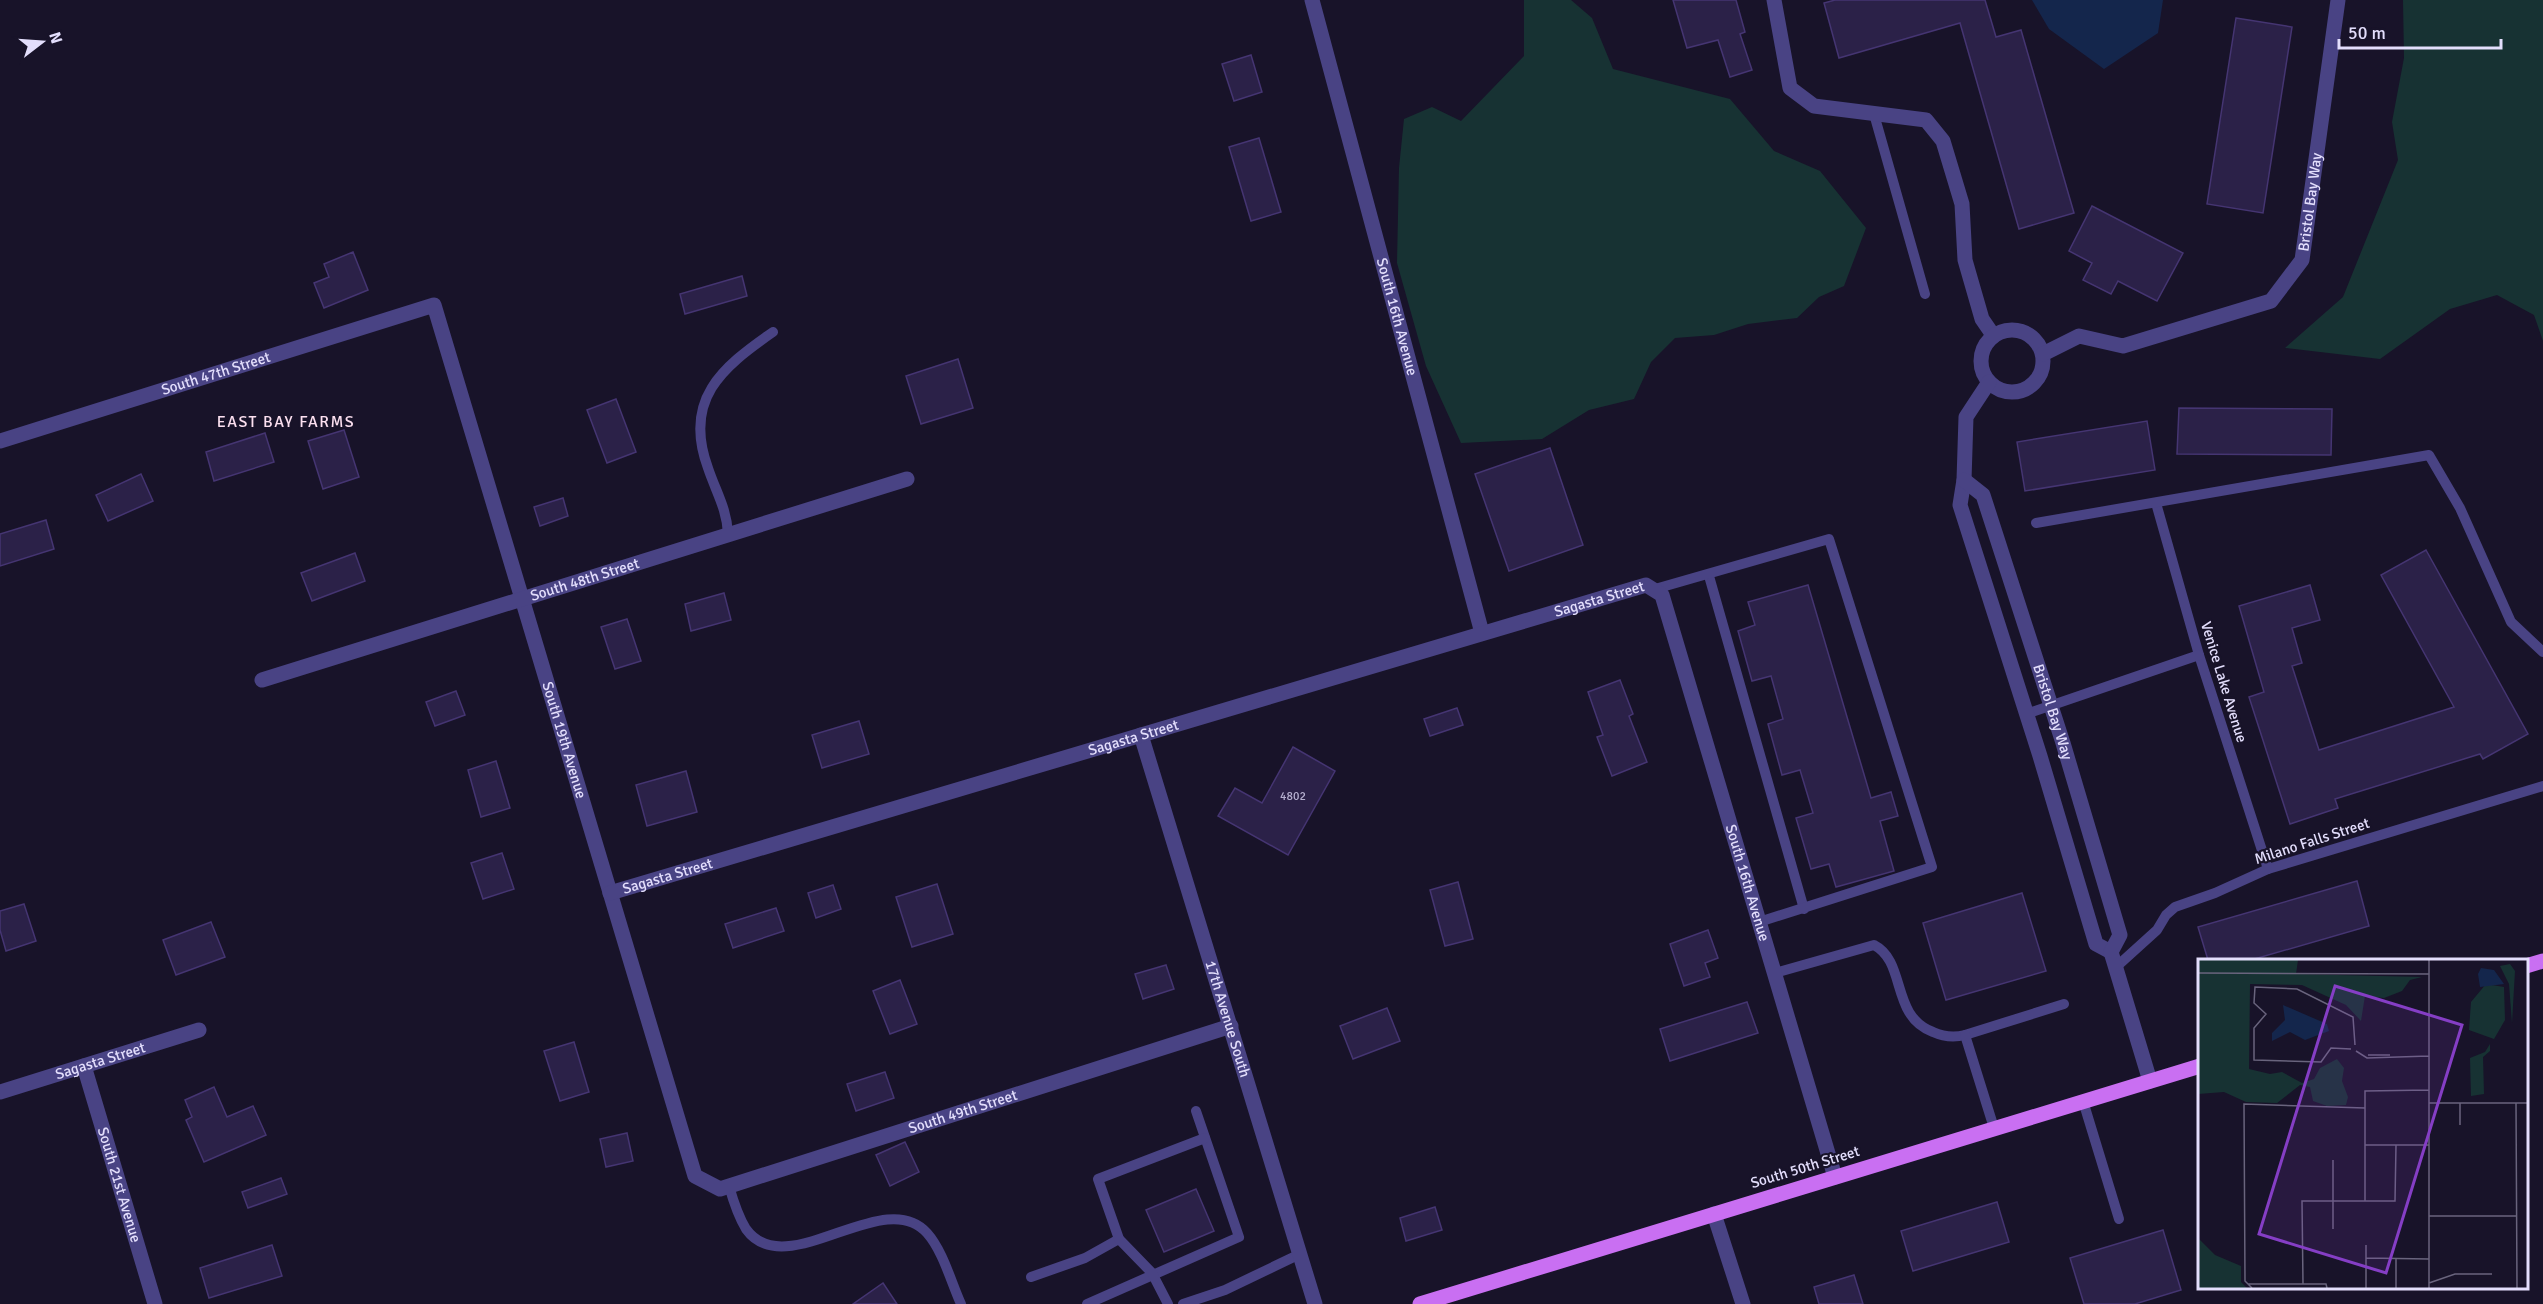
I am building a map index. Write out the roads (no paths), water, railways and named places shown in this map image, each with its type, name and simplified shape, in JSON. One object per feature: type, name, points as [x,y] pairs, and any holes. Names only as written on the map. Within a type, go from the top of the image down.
[{"type":"main road","points":[[2528,965],[2543,960]]},
{"type":"main road","name":"South 50th Street","points":[[1420,1304],[2198,1066]]},
{"type":"street","name":"South 16th Avenue","points":[[1312,0],[1482,633]]},
{"type":"street","points":[[1774,0],[1790,88],[1814,106],[1926,120],[1943,141],[1962,204],[1965,261],[1982,319],[1993,335]]},
{"type":"street","name":"Bristol Bay Way","points":[[2043,354],[2079,336],[2123,346],[2271,301],[2302,260],[2338,0]]},
{"type":"street","name":"South 47th Street","points":[[0,441],[434,305]]},
{"type":"street","name":"South 19th Avenue","points":[[434,305],[524,598],[695,1176],[720,1189],[729,1186]]},
{"type":"street","points":[[2002,330],[2023,331],[2032,337],[2043,354],[2040,374],[2027,389],[2007,392],[1989,382],[1980,363],[1986,343],[2002,330]]},
{"type":"street","name":"Bristol Bay Way","points":[[1989,382],[1966,417],[1964,480],[1960,505],[2096,944],[2111,952]]},
{"type":"street","name":"South 48th Street","points":[[262,680],[906,479]]},
{"type":"street","name":"Bristol Bay Way","points":[[1964,480],[1983,495],[2120,935],[2111,952],[2150,1081]]},
{"type":"street","name":"Sagasta Street","points":[[610,893],[1646,585],[1655,589]]},
{"type":"street","name":"South 16th Avenue","points":[[1655,589],[1662,595],[1835,1177]]},
{"type":"street","name":"17th Avenue South","points":[[1141,735],[1315,1304]]},
{"type":"street","name":"South 49th Street","points":[[729,1186],[1231,1026]]},
{"type":"street","name":"Sagasta Street","points":[[0,1092],[199,1030]]},
{"type":"street","name":"South 21st Avenue","points":[[84,1066],[155,1304]]},
{"type":"street","points":[[1714,1214],[1743,1304]]},
{"type":"lane","points":[[1874,114],[1925,294]]},
{"type":"lane","points":[[728,534],[723,501],[703,456],[700,419],[707,393],[721,374],[738,356],[773,332]]},
{"type":"lane","points":[[2036,523],[2429,455],[2460,508],[2511,622],[2543,652]]},
{"type":"lane","name":"Venice Lake Avenue","points":[[2156,503],[2199,655],[2268,869]]},
{"type":"lane","points":[[1655,589],[1709,576],[1829,539],[1932,867],[1759,922]]},
{"type":"lane","points":[[1709,576],[1804,909]]},
{"type":"lane","points":[[2026,714],[2199,655]]},
{"type":"lane","name":"Milano Falls Street","points":[[2115,968],[2157,930],[2166,915],[2175,907],[2215,893],[2268,869],[2543,786]]},
{"type":"lane","points":[[1774,973],[1874,945],[1882,950],[1890,962],[1912,1020],[1942,1036],[1965,1035],[2064,1004]]},
{"type":"lane","points":[[1965,1035],[1994,1128]]},
{"type":"lane","points":[[2083,1101],[2119,1219]]},
{"type":"lane","points":[[1087,1304],[1152,1273],[1239,1237],[1196,1111]]},
{"type":"lane","points":[[1168,1304],[1152,1273],[1119,1239],[1098,1179],[1205,1138]]},
{"type":"lane","points":[[729,1186],[747,1229],[758,1239],[772,1246],[790,1246],[873,1222],[900,1219],[912,1222],[927,1233],[938,1251],[961,1304]]},
{"type":"lane","points":[[1031,1277],[1085,1258],[1119,1239]]},
{"type":"lane","points":[[1183,1304],[1225,1290],[1300,1254]]},
{"type":"water","points":[[2032,0],[2163,0],[2158,33],[2104,69],[2049,29]]},
{"type":"district","name":"EAST BAY FARMS","points":[[286,422]]}]
